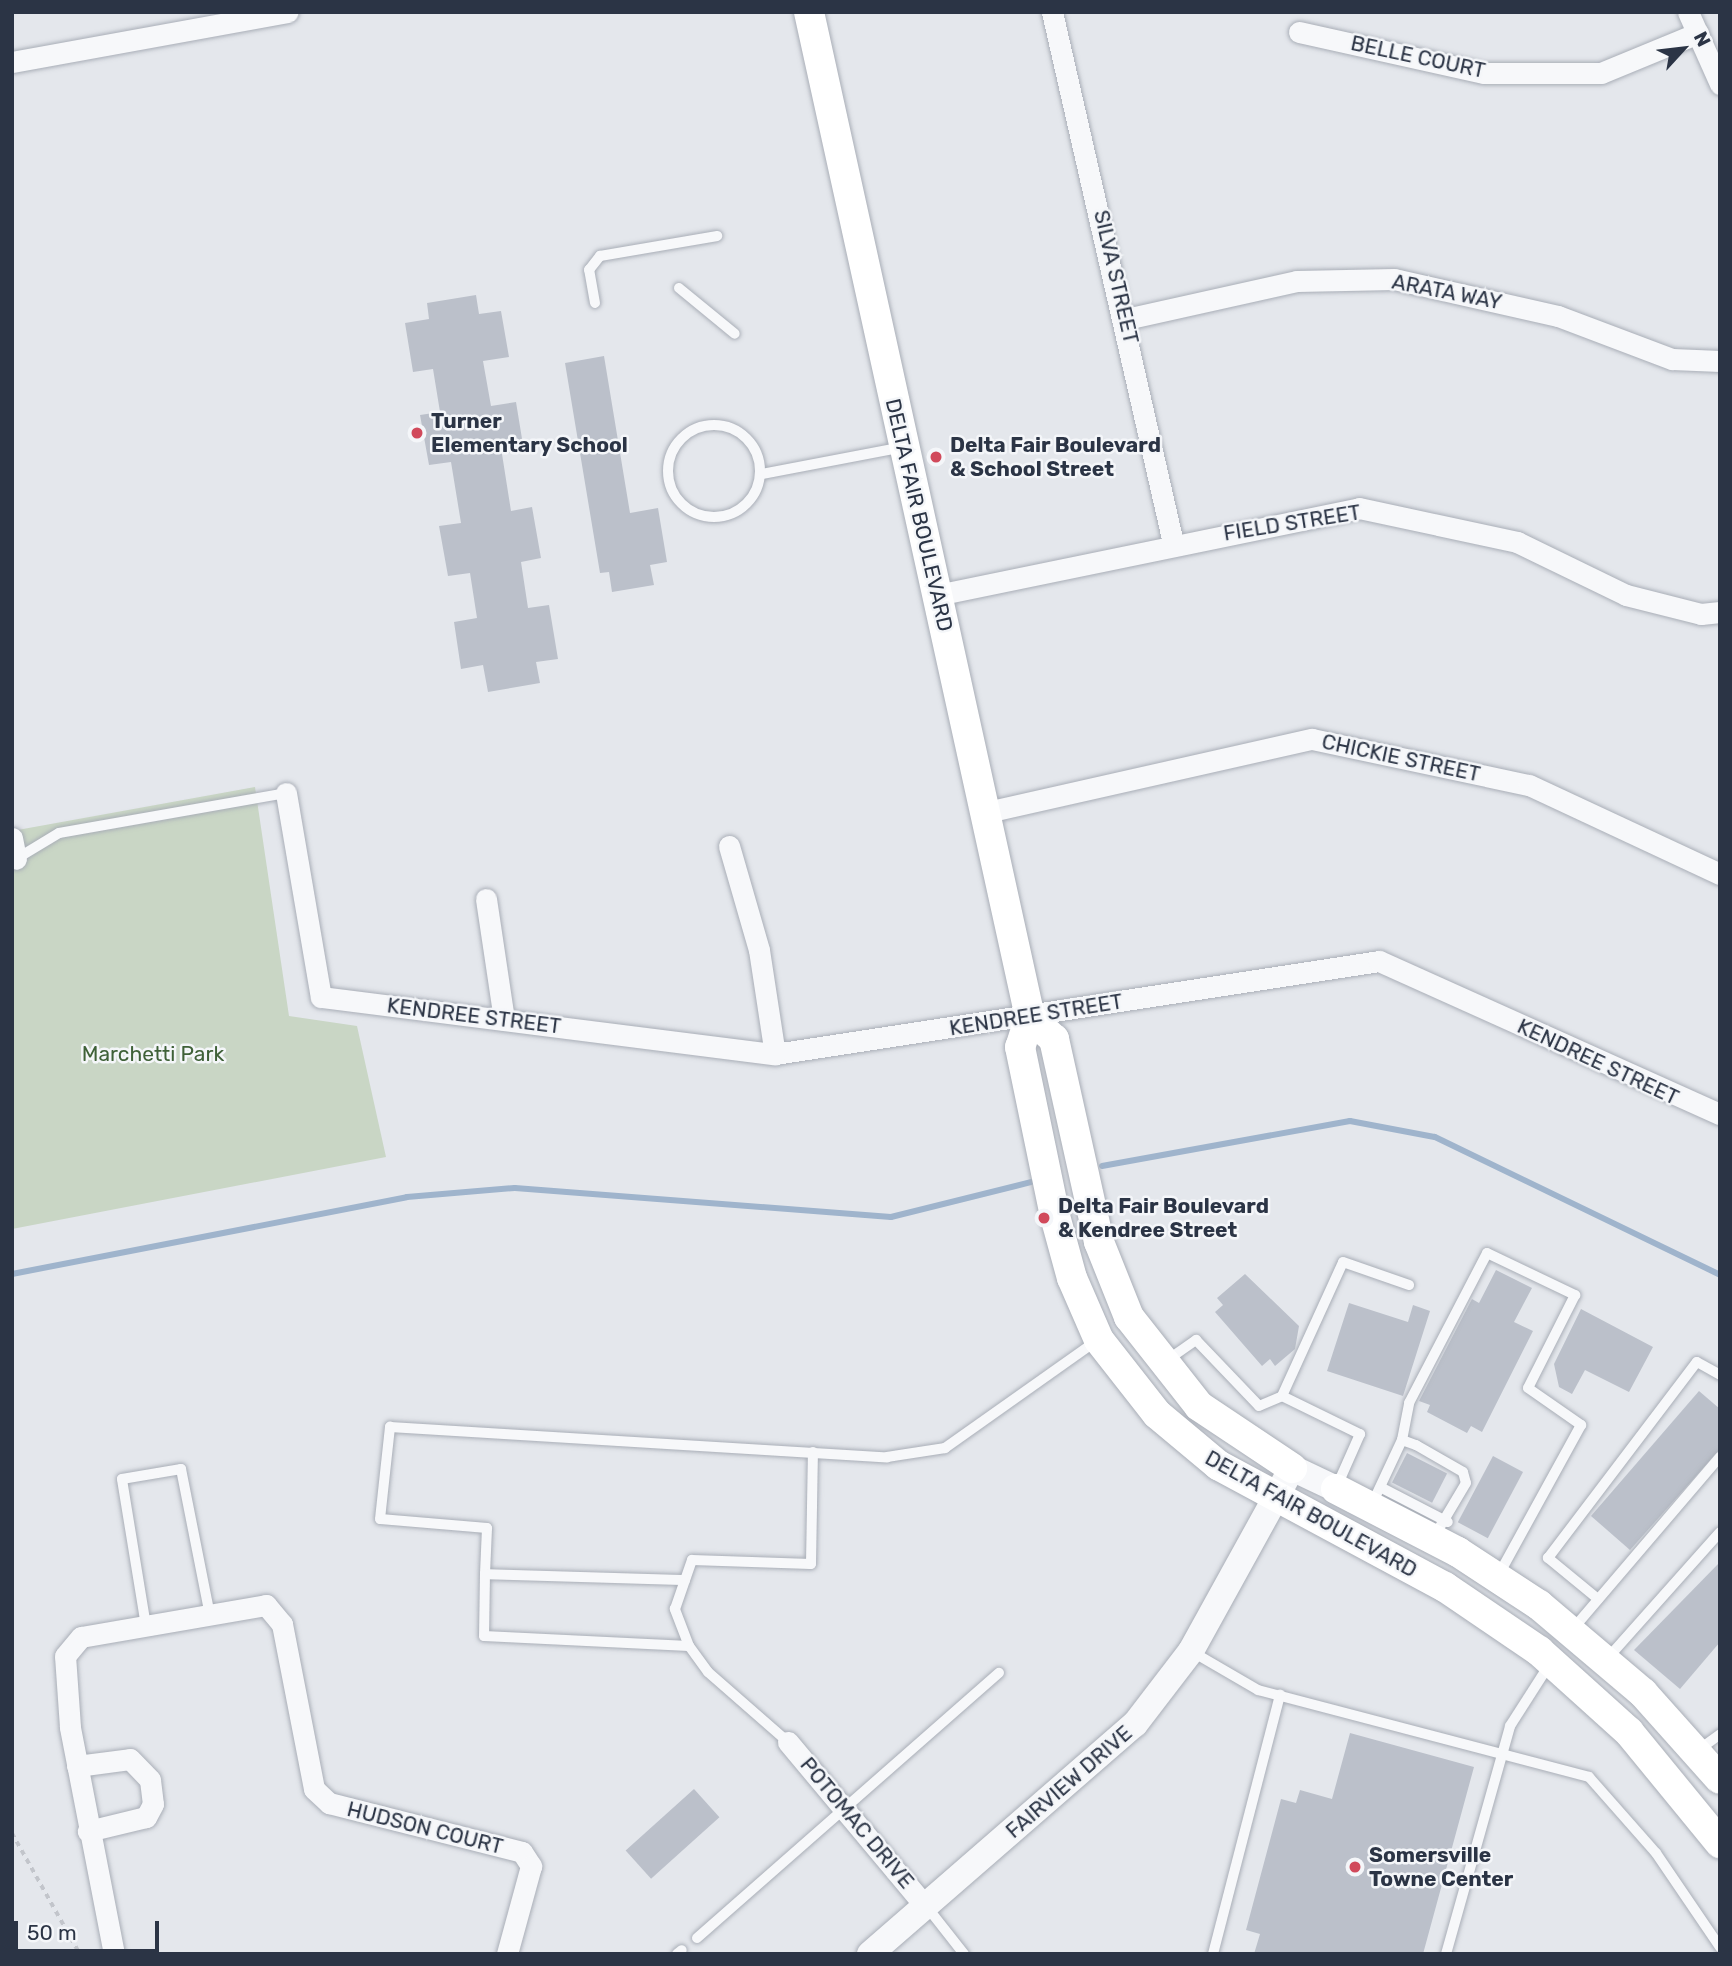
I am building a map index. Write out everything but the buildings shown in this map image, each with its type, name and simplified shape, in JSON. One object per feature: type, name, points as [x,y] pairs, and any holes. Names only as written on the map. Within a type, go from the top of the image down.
[{"type":"main road","name":"DELTA FAIR BOULEVARD","points":[[809,12],[903,447],[987,811],[1030,1017],[1020,1047],[1055,1216],[1072,1278],[1099,1339],[1177,1434],[1276,1499],[1445,1587],[1552,1661],[1647,1752],[1720,1843]]},
{"type":"main road","name":"DELTA FAIR BOULEVARD","points":[[1030,1017],[1054,1039],[1112,1281],[1161,1365],[1217,1421],[1292,1468]]},
{"type":"main road","name":"DELTA FAIR BOULEVARD","points":[[1336,1489],[1376,1497],[1441,1530],[1572,1630],[1709,1743],[1720,1779]]},
{"type":"street","points":[[12,62],[288,12]]},
{"type":"street","name":"SILVA STREET","points":[[1052,12],[1126,318],[1173,543]]},
{"type":"street","points":[[1688,12],[1720,84]]},
{"type":"street","name":"BELLE COURT","points":[[1298,32],[1484,74],[1601,74],[1698,33]]},
{"type":"street","name":"ARATA WAY","points":[[1126,318],[1297,281],[1394,279],[1558,316],[1672,359],[1720,361]]},
{"type":"street","name":"FIELD STREET","points":[[937,595],[1173,543],[1359,508],[1517,542],[1626,595],[1701,614],[1720,612]]},
{"type":"street","name":"CHICKIE STREET","points":[[987,811],[1312,739],[1529,785],[1720,874]]},
{"type":"street","name":"KENDREE STREET","points":[[286,793],[321,997],[775,1054],[1030,1017],[1379,961],[1720,1114]]},
{"type":"street","points":[[729,846],[759,950],[775,1054]]},
{"type":"street","points":[[486,898],[504,1020]]},
{"type":"street","name":"FAIRVIEW DRIVE","points":[[870,1954],[1113,1746],[1191,1651],[1292,1468]]},
{"type":"street","name":"DELTA FAIR BOULEVARD","points":[[1292,1468],[1336,1489]]},
{"type":"street","name":"HUDSON COURT","points":[[77,1766],[62,1671],[81,1637],[266,1605],[282,1624],[314,1789],[329,1803],[522,1852],[531,1866],[507,1954]]},
{"type":"street","name":"POTOMAC DRIVE","points":[[788,1742],[925,1906]]},
{"type":"street","points":[[88,1831],[146,1817],[153,1804],[150,1780],[130,1759],[77,1766],[88,1831],[114,1954]]},
{"type":"lane","points":[[596,303],[589,270],[600,256],[717,236]]},
{"type":"lane","points":[[679,288],[735,334]]},
{"type":"lane","points":[[703,424],[733,426],[755,445],[762,474],[751,502],[726,517],[697,515],[671,486],[667,467],[678,440],[703,424]]},
{"type":"lane","points":[[762,474],[903,447]]},
{"type":"lane","points":[[14,848],[59,833],[286,793]]},
{"type":"lane","points":[[1376,1497],[1402,1440],[1409,1403],[1487,1253],[1575,1295],[1528,1388],[1581,1425],[1498,1576]]},
{"type":"lane","points":[[1161,1365],[1196,1340],[1259,1406],[1282,1396],[1343,1262],[1409,1285]]},
{"type":"lane","points":[[689,1646],[484,1636],[487,1528],[380,1519],[390,1427],[887,1457],[945,1448],[1099,1339]]},
{"type":"lane","points":[[1598,1599],[1548,1558],[1697,1362],[1720,1375]]},
{"type":"lane","points":[[1282,1396],[1360,1434],[1336,1489]]},
{"type":"lane","points":[[1402,1440],[1463,1472],[1461,1498],[1441,1530]]},
{"type":"lane","points":[[788,1742],[689,1646],[675,1609],[691,1560],[811,1563],[813,1452]]},
{"type":"lane","points":[[1572,1630],[1720,1457]]},
{"type":"lane","points":[[146,1626],[122,1479],[181,1469],[210,1615]]},
{"type":"lane","points":[[1606,1660],[1720,1532]]},
{"type":"lane","points":[[485,1574],[685,1580]]},
{"type":"lane","points":[[1191,1651],[1258,1690],[1589,1777],[1656,1853],[1720,1947]]},
{"type":"lane","points":[[1447,1954],[1510,1726],[1552,1661]]},
{"type":"lane","points":[[697,1938],[842,1807],[999,1673]]},
{"type":"lane","points":[[1213,1954],[1280,1694]]},
{"type":"lane","points":[[925,1906],[964,1954]]},
{"type":"path","points":[[12,1658],[12,1732]]},
{"type":"path","points":[[12,1833],[80,1954]]},
{"type":"green space","name":"Marchetti Park","points":[[255,787],[289,1016],[357,1026],[386,1157],[12,1229],[12,831]]},
{"type":"waterway","points":[[1102,1166],[1350,1121],[1435,1137],[1720,1275]]},
{"type":"waterway","points":[[12,1274],[407,1197],[515,1188],[891,1217],[1031,1182]]},
{"type":"place","name":"Turner Elementary School","points":[[417,433]]},
{"type":"place","name":"Delta Fair Boulevard & School Street","points":[[936,457]]},
{"type":"place","name":"Delta Fair Boulevard & Kendree Street","points":[[1044,1218]]},
{"type":"place","name":"Somersville Towne Center","points":[[1355,1867]]}]
